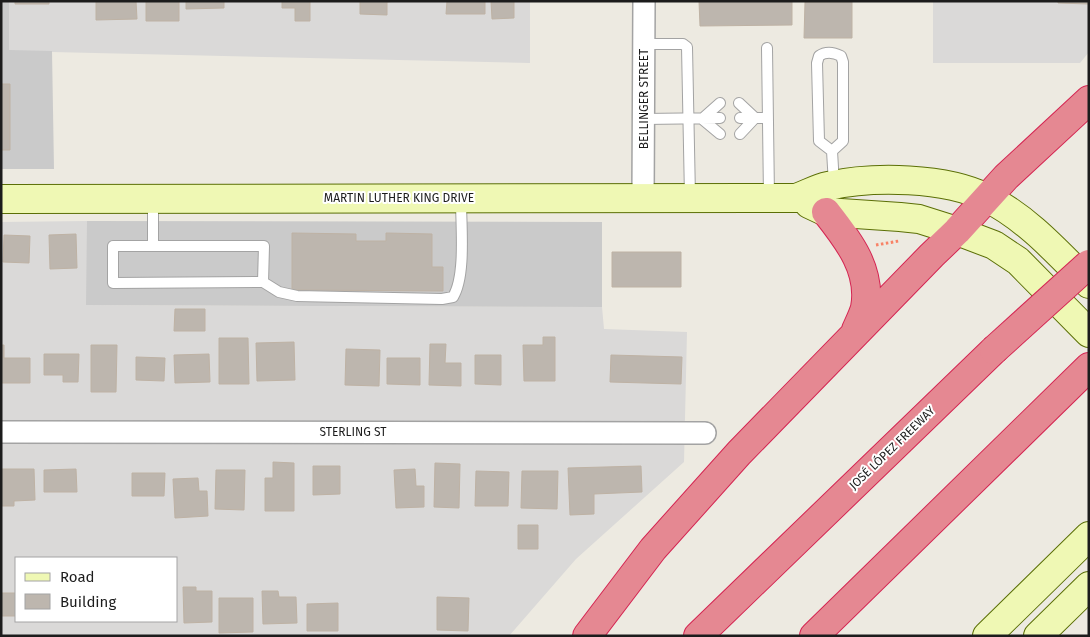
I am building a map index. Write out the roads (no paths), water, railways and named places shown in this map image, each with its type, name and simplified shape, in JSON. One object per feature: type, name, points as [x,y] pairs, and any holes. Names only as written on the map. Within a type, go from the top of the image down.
[{"type":"highway","points":[[587,636],[666,534],[739,452],[855,332],[957,231],[1006,178],[1089,100]]},
{"type":"highway","points":[[826,212],[855,251],[862,268],[866,287],[864,308],[855,332]]},
{"type":"highway","name":"JOSÉ LÓPEZ FREEWAY","points":[[698,636],[994,350],[1089,264]]},
{"type":"highway","points":[[814,636],[1089,367]]},
{"type":"main road","name":"MARTIN LUTHER KING DRIVE","points":[[1,199],[796,198],[834,185],[873,181],[935,183],[945,184],[988,198],[1027,224],[1089,284]]},
{"type":"main road","name":"MARTIN LUTHER KING DRIVE","points":[[796,198],[826,212],[919,220],[957,231],[994,245],[1018,262],[1089,333]]},
{"type":"main road","points":[[986,636],[1089,536]]},
{"type":"main road","points":[[1038,636],[1089,586]]},
{"type":"street","name":"BELLINGER STREET","points":[[643,198],[644,1]]},
{"type":"street","name":"STERLING ST","points":[[1,432],[705,433]]},
{"type":"lane","points":[[644,44],[683,44],[687,47],[690,198]]},
{"type":"lane","points":[[767,48],[769,198]]},
{"type":"lane","points":[[832,151],[819,141],[817,63],[819,56],[824,53],[834,52],[841,56],[844,62],[843,140],[832,151],[834,185]]},
{"type":"lane","points":[[702,119],[720,103]]},
{"type":"lane","points":[[739,103],[755,118]]},
{"type":"lane","points":[[644,119],[720,118]]},
{"type":"lane","points":[[740,118],[768,118]]},
{"type":"lane","points":[[740,134],[755,118]]},
{"type":"lane","points":[[702,119],[720,134]]},
{"type":"lane","points":[[264,282],[264,246],[113,246],[113,283],[264,282],[279,292],[297,296],[442,299],[452,297],[457,290],[460,276],[461,198]]},
{"type":"lane","points":[[153,199],[153,246]]}]
